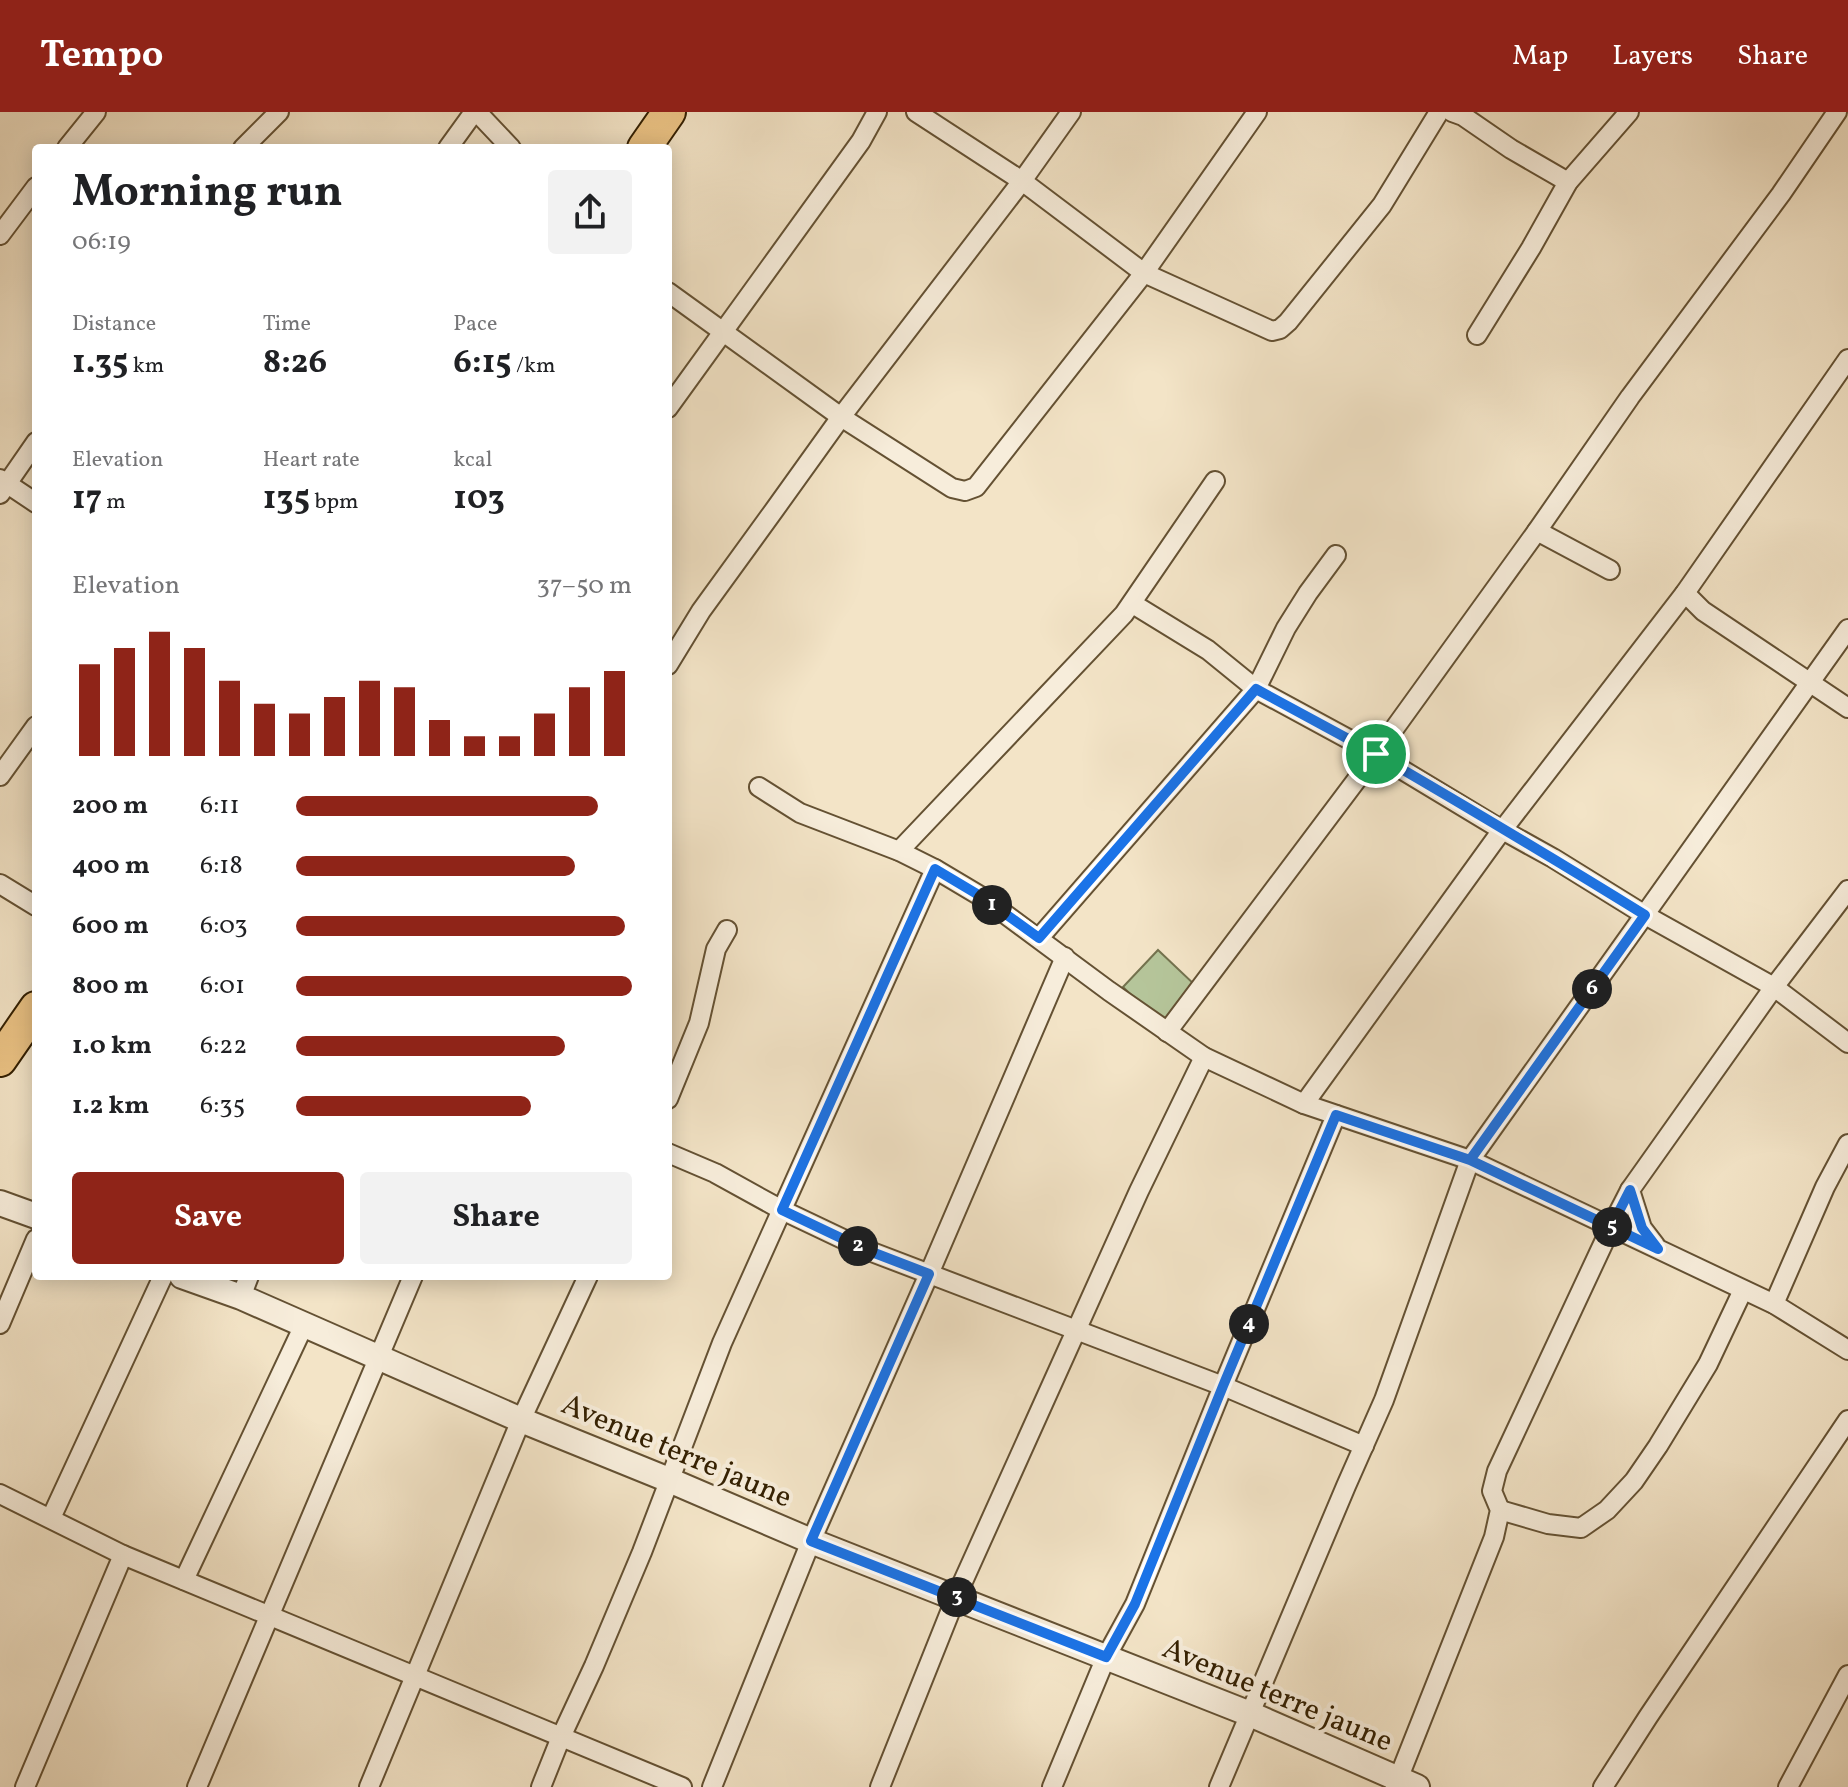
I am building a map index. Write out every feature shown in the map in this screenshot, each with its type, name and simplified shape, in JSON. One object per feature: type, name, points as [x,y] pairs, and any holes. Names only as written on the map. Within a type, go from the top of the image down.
[{"type":"highway","points":[[647,144],[669,112]]},
{"type":"highway","points":[[0,1060],[32,1014]]},
{"type":"street","points":[[70,144],[96,112]]},
{"type":"street","points":[[247,144],[279,112]]},
{"type":"street","points":[[451,144],[475,112],[507,144]]},
{"type":"street","points":[[672,403],[861,141],[877,112]]},
{"type":"street","points":[[916,112],[1022,181],[1144,273],[1272,331],[1280,329],[1382,205],[1439,112]]},
{"type":"street","points":[[672,658],[701,611],[841,417],[1022,181],[1071,112]]},
{"type":"street","points":[[672,295],[841,417],[952,488],[965,491],[976,487],[1144,273],[1257,112]]},
{"type":"street","points":[[1452,112],[1568,182]]},
{"type":"street","points":[[1477,335],[1568,182],[1629,112]]},
{"type":"street","points":[[1167,1032],[1376,754],[1837,112]]},
{"type":"street","points":[[0,235],[32,192]]},
{"type":"street","points":[[1304,1104],[1503,829],[1685,593],[1848,359]]},
{"type":"street","points":[[32,447],[2,485],[32,501]]},
{"type":"street","points":[[899,851],[1133,604],[1215,481]]},
{"type":"street","points":[[1537,531],[1610,570]]},
{"type":"street","points":[[1039,938],[1256,689],[1286,628],[1336,555]]},
{"type":"street","points":[[1685,593],[1703,611],[1848,708]]},
{"type":"street","points":[[1133,604],[1208,650],[1256,689],[1376,754],[1645,915],[1774,987],[1848,1043]]},
{"type":"street","points":[[1219,1787],[1384,1400],[1470,1160],[1848,629]]},
{"type":"street","points":[[0,776],[32,732]]},
{"type":"street","points":[[759,787],[800,813],[899,851],[982,897],[1204,1057],[1304,1104],[1470,1160],[1774,1304],[1848,1350]]},
{"type":"street","points":[[541,1787],[642,1552],[722,1343],[935,869]]},
{"type":"street","points":[[0,884],[32,904]]},
{"type":"street","points":[[1404,1784],[1494,1537],[1500,1510],[1492,1491],[1497,1471],[1611,1227],[1630,1190],[1774,987],[1848,890]]},
{"type":"street","points":[[672,1089],[699,1023],[716,949],[727,930]]},
{"type":"street","points":[[712,1787],[811,1541],[1065,957]]},
{"type":"street","points":[[880,1787],[956,1597],[1139,1191],[1204,1057]]},
{"type":"street","points":[[1052,1787],[1106,1657],[1135,1604],[1336,1115]]},
{"type":"street","points":[[1774,1304],[1825,1187],[1848,1144]]},
{"type":"street","points":[[672,1155],[715,1173],[782,1210],[864,1249],[1223,1386],[1364,1446]]},
{"type":"street","points":[[1630,1190],[1642,1228],[1658,1249]]},
{"type":"street","points":[[0,1203],[32,1215]]},
{"type":"street","points":[[0,1324],[32,1248]]},
{"type":"street","points":[[51,1518],[161,1280]]},
{"type":"street","name":"Avenue terre jaune","points":[[207,1280],[245,1286],[304,1325],[521,1420],[811,1541],[1250,1714],[1404,1784]]},
{"type":"street","points":[[197,1787],[411,1280]]},
{"type":"street","points":[[369,1787],[521,1420],[586,1280]]},
{"type":"street","points":[[1500,1510],[1548,1524],[1581,1528],[1607,1510],[1634,1481],[1658,1446],[1708,1364],[1743,1290]]},
{"type":"street","points":[[184,1580],[304,1325]]},
{"type":"street","points":[[1603,1787],[1848,1420]]},
{"type":"street","points":[[0,1494],[123,1555],[682,1787]]},
{"type":"street","points":[[25,1787],[123,1555]]},
{"type":"street","points":[[1788,1787],[1848,1675]]},
{"type":"green space","points":[[1158,950],[1196,986],[1161,1024],[1123,987]]},
{"type":"route","points":[[1376,754],[1256,689],[1039,938],[982,897],[935,869],[782,1210],[864,1249],[929,1274],[811,1541],[1106,1657],[1135,1604],[1336,1115],[1470,1160],[1658,1249],[1642,1228],[1630,1190],[1611,1227],[1470,1160],[1645,915],[1376,754]]}]
